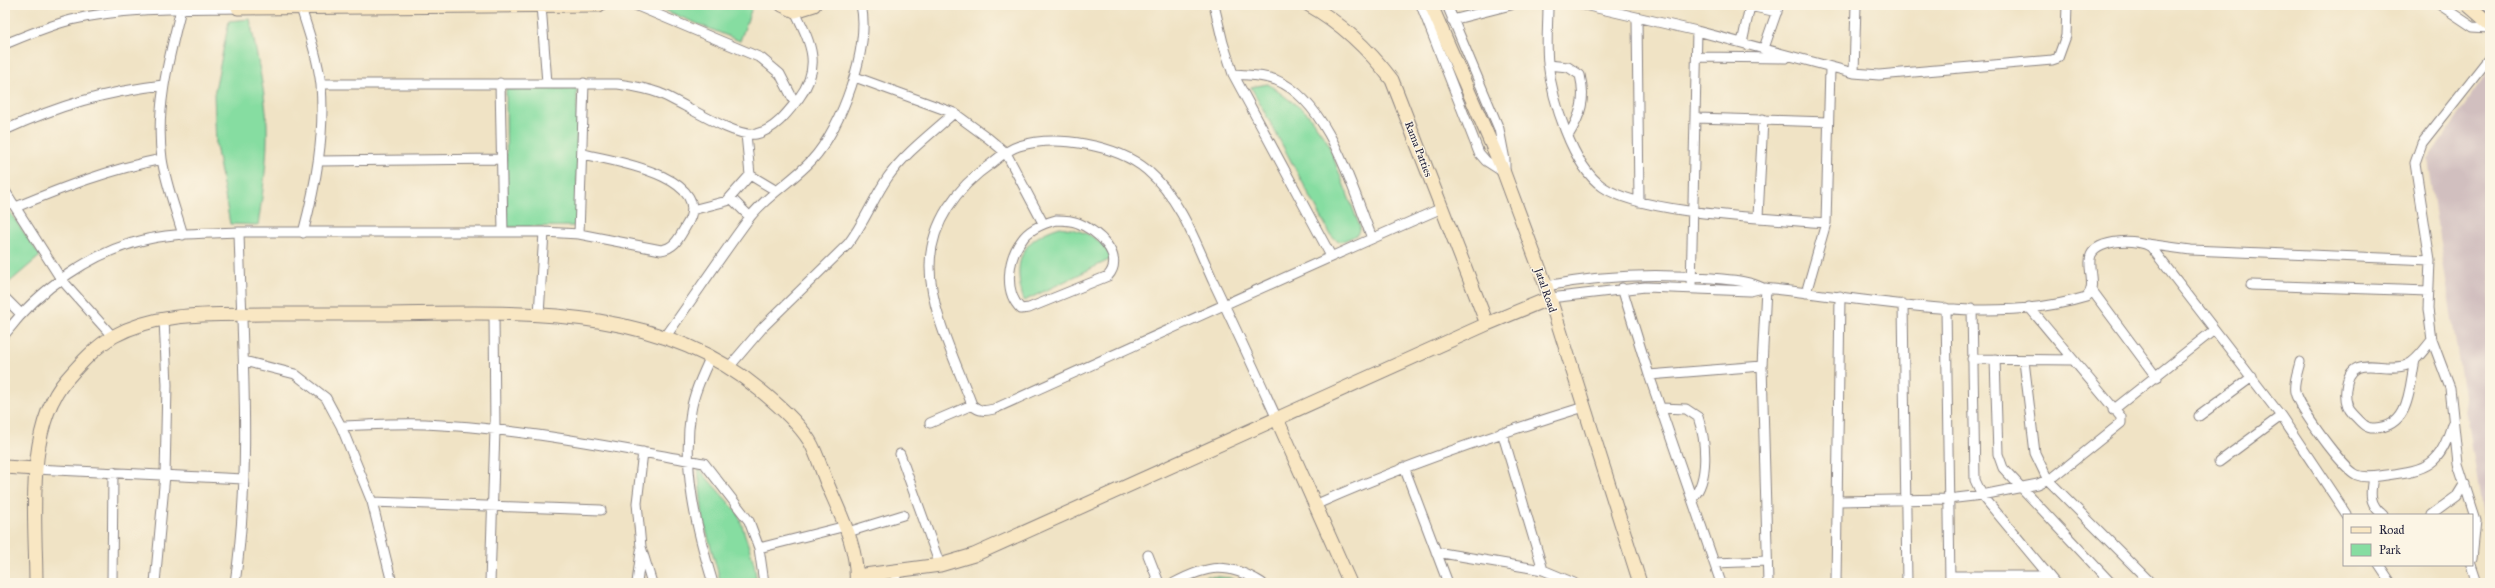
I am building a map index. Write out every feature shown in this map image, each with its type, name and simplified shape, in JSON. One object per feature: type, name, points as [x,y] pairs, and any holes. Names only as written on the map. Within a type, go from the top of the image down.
[{"type":"street","points":[[542,5],[547,83]]},
{"type":"street","points":[[5,44],[71,20],[95,16],[180,9],[238,7],[301,8],[599,5]]},
{"type":"street","points":[[635,5],[761,58],[780,74],[795,103]]},
{"type":"street","points":[[320,84],[618,84],[647,89],[746,134],[768,130],[795,103],[806,88],[813,67],[812,54],[806,34],[795,11],[782,5]]},
{"type":"street","points":[[795,11],[814,5]]},
{"type":"street","points":[[666,336],[750,217],[775,190],[806,165],[818,152],[836,121],[855,76],[863,40],[864,14],[861,5]]},
{"type":"street","points":[[1214,5],[1223,43],[1233,74],[1331,256]]},
{"type":"street","name":"Rama Patties","points":[[1309,5],[1351,36],[1379,63],[1392,80],[1487,324]]},
{"type":"street","points":[[1421,5],[1479,152],[1486,161],[1504,173],[1505,160],[1499,129],[1446,5]]},
{"type":"street","name":"Jatal Road","points":[[1432,5],[1504,173],[1548,292],[1640,583]]},
{"type":"street","points":[[1452,20],[1510,5]]},
{"type":"street","points":[[1548,5],[1548,64],[1554,91],[1568,136],[1578,159],[1590,177],[1617,195],[1639,202],[1758,217],[1826,222]]},
{"type":"street","points":[[1584,5],[1602,6],[1637,18],[1742,42],[1830,68],[1854,73],[1879,74],[2052,60],[2058,58],[2066,36],[2067,5]]},
{"type":"street","points":[[1742,42],[1748,5],[1778,8],[1764,48]]},
{"type":"street","points":[[1854,73],[1856,5]]},
{"type":"street","points":[[2440,5],[2472,27],[2490,28]]},
{"type":"street","points":[[2468,5],[2490,24]]},
{"type":"street","points":[[301,8],[313,47],[320,84],[319,161],[303,233]]},
{"type":"street","points":[[180,9],[163,85],[160,132],[162,159],[183,235]]},
{"type":"street","points":[[1637,18],[1639,202]]},
{"type":"street","points":[[1691,288],[1697,118],[1697,31]]},
{"type":"street","points":[[1697,56],[1798,58]]},
{"type":"street","points":[[2473,549],[2476,520],[2458,464],[2450,388],[2432,340],[2428,291],[2430,260],[2415,163],[2417,152],[2490,57]]},
{"type":"street","points":[[1548,64],[1568,67],[1580,75],[1583,97],[1582,110],[1568,136]]},
{"type":"street","points":[[1806,292],[1826,222],[1830,68]]},
{"type":"street","points":[[1233,74],[1274,79],[1288,86],[1314,110],[1331,138],[1372,238]]},
{"type":"street","points":[[855,76],[954,112],[1006,153],[1043,224]]},
{"type":"street","points":[[500,83],[503,232]]},
{"type":"street","points":[[579,234],[583,154],[584,83]]},
{"type":"street","points":[[5,130],[69,103],[121,90],[163,85]]},
{"type":"street","points":[[729,367],[764,326],[848,244],[860,228],[887,178],[896,167],[954,112]]},
{"type":"street","points":[[1697,118],[1828,122]]},
{"type":"street","points":[[1758,217],[1763,119]]},
{"type":"street","points":[[692,210],[724,203],[731,198],[750,175],[746,134]]},
{"type":"street","points":[[1350,583],[1317,504],[1278,419],[1225,305],[1178,209],[1162,185],[1146,169],[1126,156],[1082,144],[1034,142],[1006,153],[962,188],[948,206],[932,242],[930,267],[932,290],[972,405],[978,410],[985,412],[1225,305],[1331,256],[1442,208]]},
{"type":"street","points":[[5,334],[20,313],[61,279],[91,260],[147,239],[183,235],[239,232],[544,232],[579,234],[661,250],[669,249],[676,243],[690,221],[692,210],[691,201],[674,182],[637,167],[583,154]]},
{"type":"street","points":[[16,207],[89,178],[125,166],[162,159]]},
{"type":"street","points":[[319,161],[501,159]]},
{"type":"street","points":[[750,175],[775,190]]},
{"type":"street","points":[[5,191],[61,279],[113,337]]},
{"type":"street","points":[[731,198],[750,217]]},
{"type":"street","points":[[1056,220],[1079,223],[1105,242],[1113,253],[1114,263],[1108,276],[1029,308],[1021,308],[1015,303],[1010,287],[1014,253],[1023,238],[1043,224],[1056,220]]},
{"type":"street","points":[[235,583],[243,521],[244,480],[244,361],[239,232]]},
{"type":"street","points":[[539,315],[544,232]]},
{"type":"street","points":[[36,583],[35,469],[38,442],[48,412],[64,382],[96,350],[113,337],[136,326],[176,316],[241,314],[539,315],[609,322],[666,336],[711,356],[729,367],[778,405],[808,440],[847,529],[856,579],[896,570],[940,565],[974,555],[1487,324],[1548,292],[1598,278],[1692,276],[1744,281],[1764,288],[1903,304],[1994,310],[2029,307],[2088,296],[2091,289],[2090,259],[2096,249],[2112,243],[2139,241],[2147,244],[2191,250],[2430,260]]},
{"type":"street","points":[[2147,244],[2281,416],[2346,514]]},
{"type":"street","points":[[2251,285],[2428,291]]},
{"type":"street","points":[[1548,292],[1622,288],[1691,288],[1750,291],[1764,288]]},
{"type":"street","points":[[1622,288],[1660,408],[1715,562],[1721,583]]},
{"type":"street","points":[[1764,288],[1762,366],[1768,583]]},
{"type":"street","points":[[2091,289],[2157,378]]},
{"type":"street","points":[[1836,583],[1839,501],[1840,296]]},
{"type":"street","points":[[5,298],[20,313]]},
{"type":"street","points":[[1903,304],[1907,583]]},
{"type":"street","points":[[1839,501],[1948,499],[1982,495],[2048,480],[2121,423],[2122,419],[2029,307]]},
{"type":"street","points":[[1946,308],[1950,580],[2049,576]]},
{"type":"street","points":[[1972,308],[1974,476],[1982,495],[2055,583]]},
{"type":"street","points":[[490,583],[495,430],[494,314]]},
{"type":"street","points":[[155,583],[165,476],[167,385],[164,319]]},
{"type":"street","points":[[2113,410],[2157,378],[2214,330]]},
{"type":"street","points":[[2415,360],[2405,408],[2396,422],[2385,428],[2372,428],[2363,425],[2350,411],[2346,400],[2346,384],[2351,371],[2360,366],[2405,366],[2415,360],[2432,340]]},
{"type":"street","points":[[711,356],[699,382],[691,410],[689,461],[694,511],[713,583]]},
{"type":"street","points":[[1972,359],[2073,360]]},
{"type":"street","points":[[1995,359],[2000,461],[2019,487],[2111,583]]},
{"type":"street","points":[[2024,360],[2035,453],[2048,480],[2148,580],[2148,583]]},
{"type":"street","points":[[244,361],[295,374],[326,398],[340,426],[372,502],[392,583]]},
{"type":"street","points":[[2300,362],[2295,391],[2304,411],[2350,470],[2357,475],[2373,477],[2421,469],[2435,461],[2445,449],[2454,417]]},
{"type":"street","points":[[1649,375],[1762,366]]},
{"type":"street","points":[[2199,416],[2252,377]]},
{"type":"street","points":[[930,423],[972,405]]},
{"type":"street","points":[[1317,504],[1404,467],[1502,432],[1584,407]]},
{"type":"street","points":[[1660,408],[1686,409],[1698,417],[1702,438],[1703,479],[1699,491],[1692,499]]},
{"type":"street","points":[[2219,462],[2281,416]]},
{"type":"street","points":[[340,426],[425,424],[495,430],[582,441],[704,463],[749,522],[759,548],[764,583]]},
{"type":"street","points":[[1502,432],[1543,570]]},
{"type":"street","points":[[637,583],[641,547],[637,503],[643,452]]},
{"type":"street","points":[[900,454],[940,565]]},
{"type":"street","points":[[5,467],[244,480]]},
{"type":"street","points":[[1404,467],[1448,583]]},
{"type":"street","points":[[112,583],[113,472]]},
{"type":"street","points":[[2373,477],[2370,500],[2372,505],[2383,514]]},
{"type":"street","points":[[2432,514],[2458,496],[2464,484]]},
{"type":"street","points":[[372,502],[601,510]]},
{"type":"street","points":[[759,548],[903,515]]},
{"type":"street","points":[[641,547],[652,583]]},
{"type":"street","points":[[1436,552],[1543,570],[1574,583]]},
{"type":"street","points":[[1148,555],[1159,583]]},
{"type":"street","points":[[1715,562],[1767,561]]},
{"type":"street","points":[[2380,566],[2391,583]]},
{"type":"street","points":[[2472,566],[2477,583]]},
{"type":"street","points":[[1174,583],[1197,571],[1211,568],[1238,571],[1262,583]]},
{"type":"street","points":[[895,583],[896,570]]},
{"type":"shaded area","points":[[2490,69],[2490,561],[2427,160]]},
{"type":"green space","points":[[668,5],[753,5],[740,41],[666,11]]},
{"type":"green space","points":[[250,19],[262,84],[267,124],[266,162],[258,225],[230,224],[216,145],[214,95],[229,21]]},
{"type":"green space","points":[[1268,84],[1307,113],[1327,141],[1360,227],[1357,235],[1341,242],[1332,237],[1251,87]]},
{"type":"green space","points":[[577,88],[577,226],[507,227],[506,89]]},
{"type":"green space","points":[[5,205],[40,256],[5,286]]},
{"type":"green space","points":[[1060,227],[1077,230],[1091,236],[1102,244],[1113,258],[1024,301],[1020,287],[1019,275],[1022,254],[1036,238],[1046,232]]},
{"type":"green space","points":[[698,468],[738,513],[754,563],[757,583],[721,583],[703,519]]},
{"type":"green space","points":[[1207,576],[1230,578],[1240,583],[1190,583]]}]
